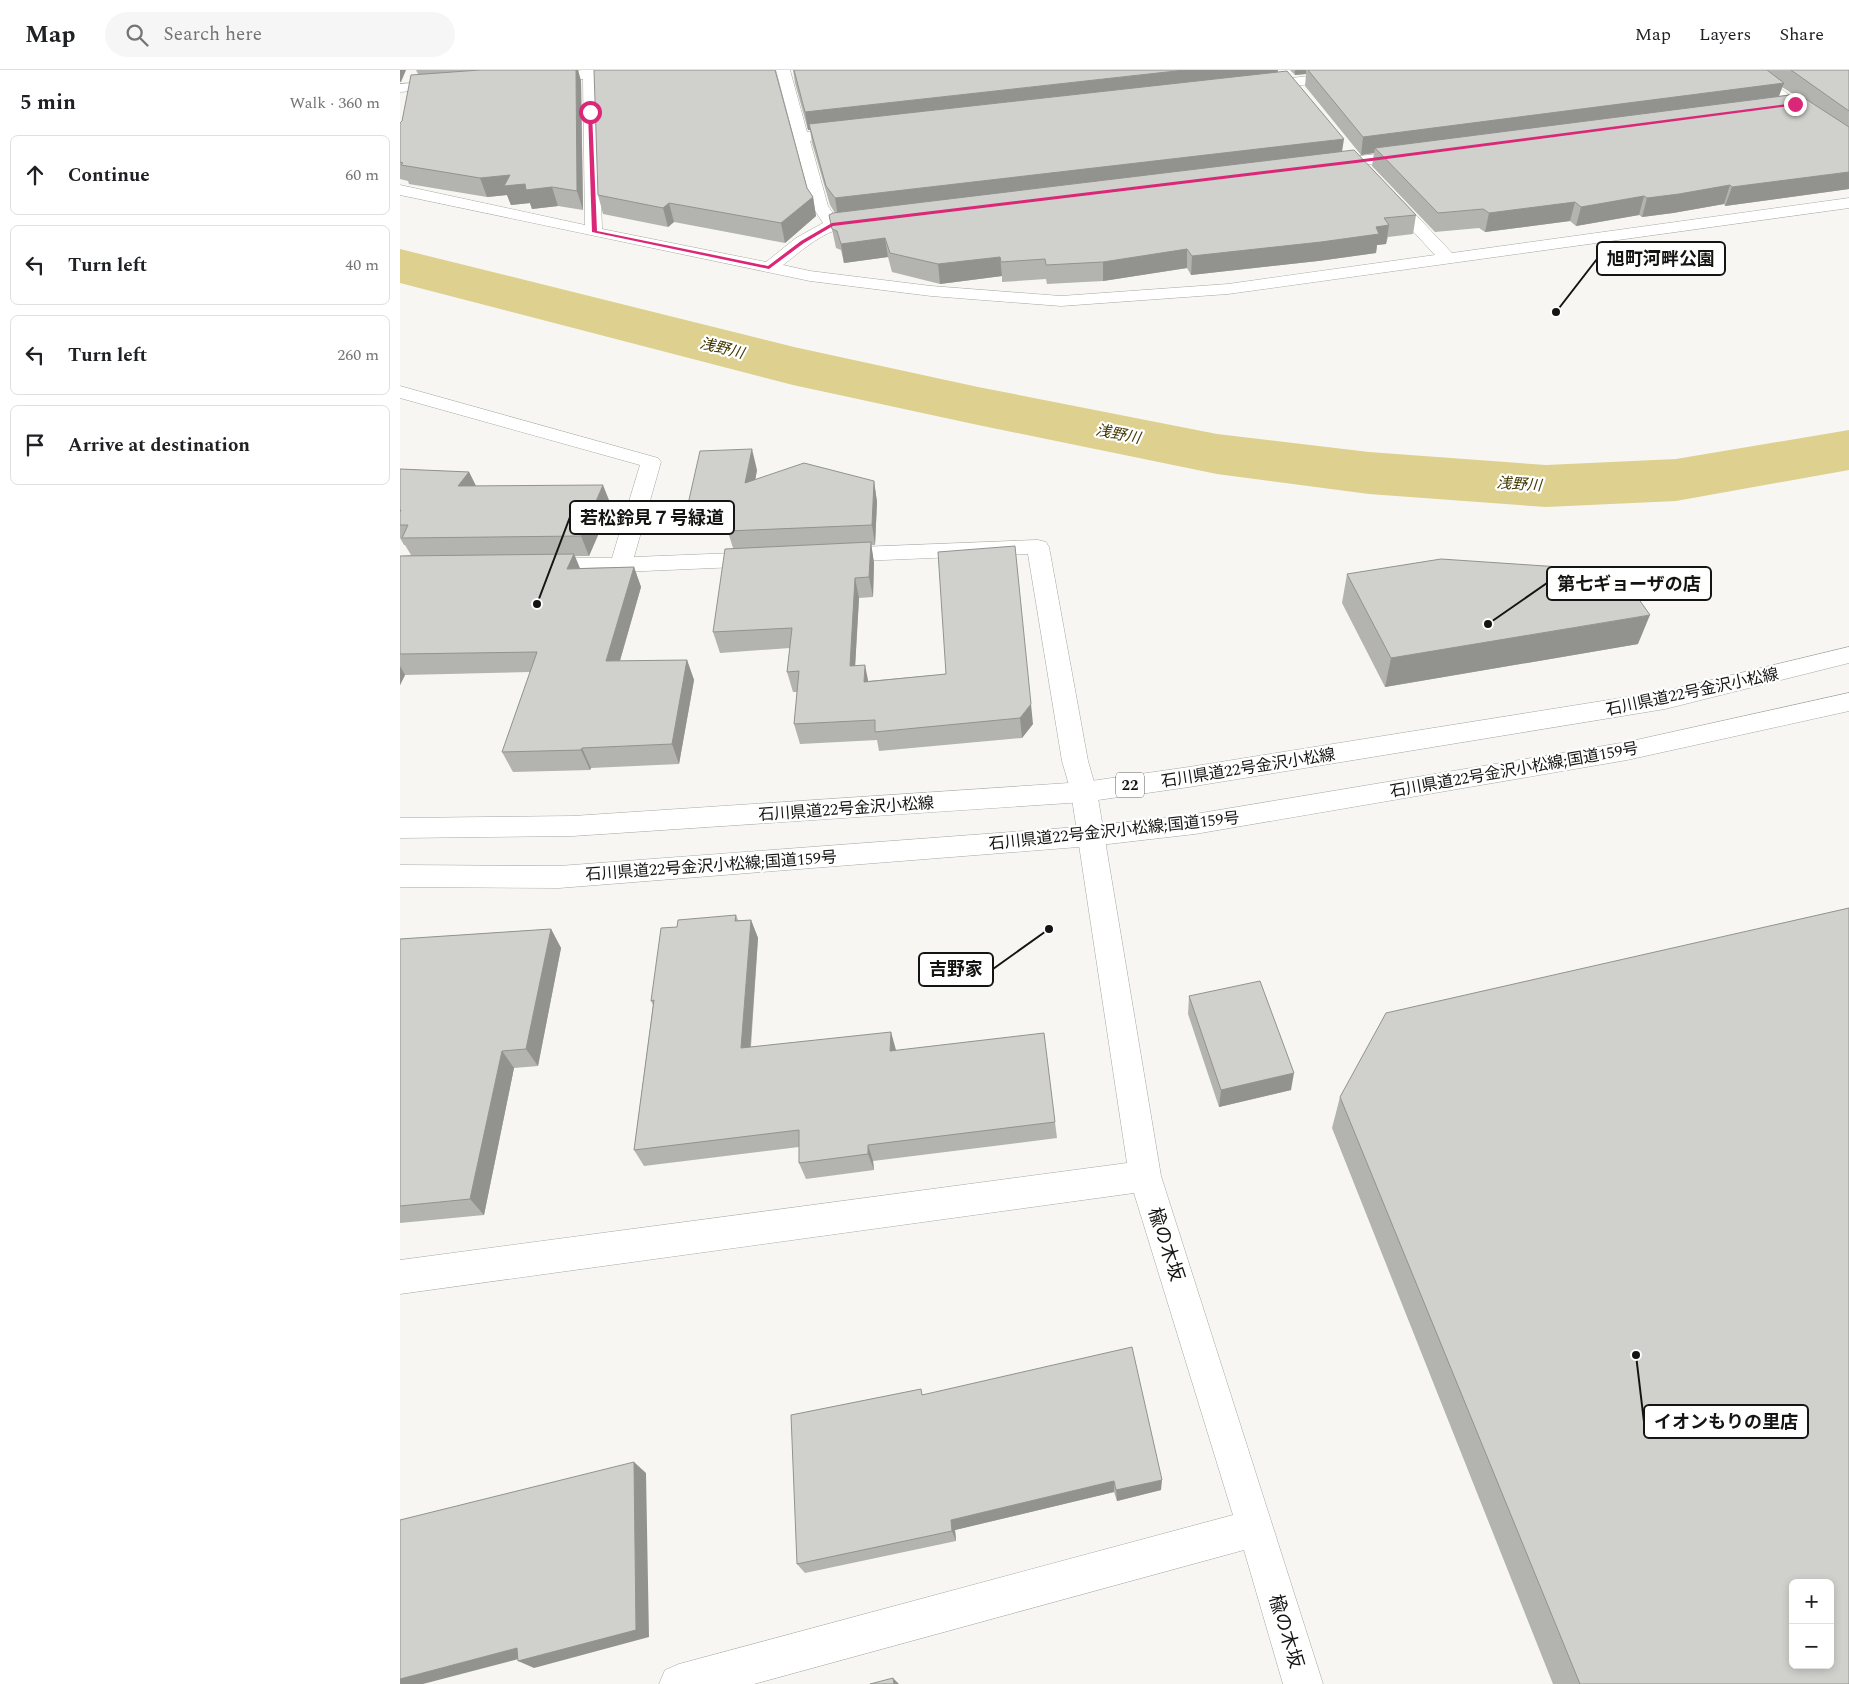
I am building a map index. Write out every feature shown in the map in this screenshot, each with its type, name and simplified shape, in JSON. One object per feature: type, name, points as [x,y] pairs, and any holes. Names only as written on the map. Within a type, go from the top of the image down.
[{"type":"street","points":[[407,105],[405,88],[414,70]]},
{"type":"street","points":[[533,78],[590,72],[646,70]]},
{"type":"street","points":[[783,70],[820,206],[832,225]]},
{"type":"street","points":[[1280,70],[1303,97]]},
{"type":"street","points":[[1242,88],[1398,70]]},
{"type":"street","points":[[1748,70],[1811,116]]},
{"type":"street","points":[[590,72],[594,232]]},
{"type":"street","points":[[405,88],[458,84]]},
{"type":"street","points":[[1759,110],[1795,104]]},
{"type":"street","points":[[802,138],[860,131]]},
{"type":"street","points":[[1344,147],[1446,257]]},
{"type":"street","points":[[1307,168],[1423,153]]},
{"type":"street","points":[[400,190],[810,276],[930,291],[1061,301],[1228,288],[1849,203]]},
{"type":"street","points":[[769,268],[802,242],[832,225],[882,219]]},
{"type":"street","points":[[400,392],[651,462],[621,565]]},
{"type":"street","name":"楡の木坂","points":[[816,556],[1038,547],[1075,760],[1084,792],[1145,1176],[1303,1684]]},
{"type":"street","points":[[525,566],[621,565],[777,558]]},
{"type":"street","name":"石川県道22号金沢小松線","points":[[400,828],[573,826],[1084,792],[1189,777],[1665,700],[1849,655]]},
{"type":"street","name":"石川県道22号金沢小松線;国道159号","points":[[400,876],[560,877],[1091,836],[1194,824],[1627,751],[1849,702]]},
{"type":"street","points":[[400,1276],[1145,1176]]},
{"type":"street","points":[[679,1684],[1256,1528]]},
{"type":"building","points":[[480,70],[576,70],[577,191],[552,187],[526,190],[525,184],[504,186],[510,175],[480,178],[401,165],[403,163],[400,162],[400,123],[402,121],[411,75]]},
{"type":"building","points":[[594,70],[775,70],[807,188],[813,197],[781,223],[669,203],[663,208],[598,195]]},
{"type":"building","points":[[794,70],[1185,70],[805,112]]},
{"type":"building","points":[[1308,70],[1767,70],[1784,83],[1363,137]]},
{"type":"building","points":[[1791,70],[1849,70],[1849,111]]},
{"type":"building","points":[[1287,71],[1344,139],[835,198],[826,186],[809,124]]},
{"type":"building","points":[[1798,94],[1849,127],[1849,172],[1732,187],[1730,185],[1647,198],[1644,196],[1581,207],[1575,202],[1489,213],[1483,209],[1438,213],[1375,148]]},
{"type":"building","points":[[1354,150],[1416,215],[1384,218],[1389,225],[1376,227],[1379,234],[1321,242],[1192,256],[1187,249],[1103,262],[1046,265],[1045,259],[1001,262],[1000,257],[938,264],[890,253],[885,238],[841,244],[837,231],[832,229],[829,215],[833,213]]},
{"type":"building","points":[[752,449],[745,483],[804,463],[874,481],[872,525],[728,531],[731,512],[686,513],[700,451]]},
{"type":"building","points":[[400,469],[469,472],[458,486],[603,485],[581,536],[402,538],[408,525],[400,525]]},
{"type":"building","points":[[871,542],[869,577],[855,578],[850,666],[865,665],[864,682],[946,674],[938,552],[1015,546],[1031,704],[1020,718],[875,732],[875,720],[794,724],[799,671],[787,672],[792,628],[713,632],[725,549]]},
{"type":"building","points":[[574,554],[567,569],[634,567],[606,661],[687,660],[672,744],[582,748],[581,750],[502,752],[537,652],[400,654],[400,556]]},
{"type":"building","points":[[1441,559],[1619,571],[1650,615],[1391,658],[1347,574]]},
{"type":"building","points":[[1849,908],[1849,1684],[1580,1684],[1340,1097],[1386,1013]]},
{"type":"building","points":[[736,915],[735,921],[751,920],[741,1048],[891,1032],[890,1051],[1044,1033],[1055,1122],[868,1145],[868,1154],[799,1163],[799,1130],[634,1150],[654,1000],[651,1001],[661,928],[677,927],[678,920]]},
{"type":"building","points":[[551,929],[526,1049],[502,1051],[470,1199],[400,1206],[400,939]]},
{"type":"building","points":[[1260,981],[1294,1073],[1221,1090],[1189,996]]},
{"type":"building","points":[[1132,1347],[1162,1480],[1116,1490],[1114,1481],[951,1520],[952,1531],[797,1564],[791,1415],[921,1389],[922,1395]]},
{"type":"building","points":[[634,1462],[636,1630],[518,1661],[517,1648],[400,1679],[400,1520]]},
{"type":"building","points":[[893,1678],[894,1684],[870,1684]]},
{"type":"waterway","name":"浅野川","points":[[400,266],[793,366],[978,406],[1217,454],[1369,473],[1546,486],[1676,480],[1849,450]]},
{"type":"place","name":"旭町河畔公園","points":[[1556,312]]},
{"type":"place","name":"若松鈴見７号緑道","points":[[537,604]]},
{"type":"place","name":"第七ギョーザの店","points":[[1488,624]]},
{"type":"place","name":"吉野家","points":[[1049,929]]},
{"type":"place","name":"イオンもりの里店","points":[[1636,1355]]},
{"type":"route","points":[[590,112],[594,232],[769,268],[802,242],[832,225],[1356,162],[1750,112],[1795,104]]}]
